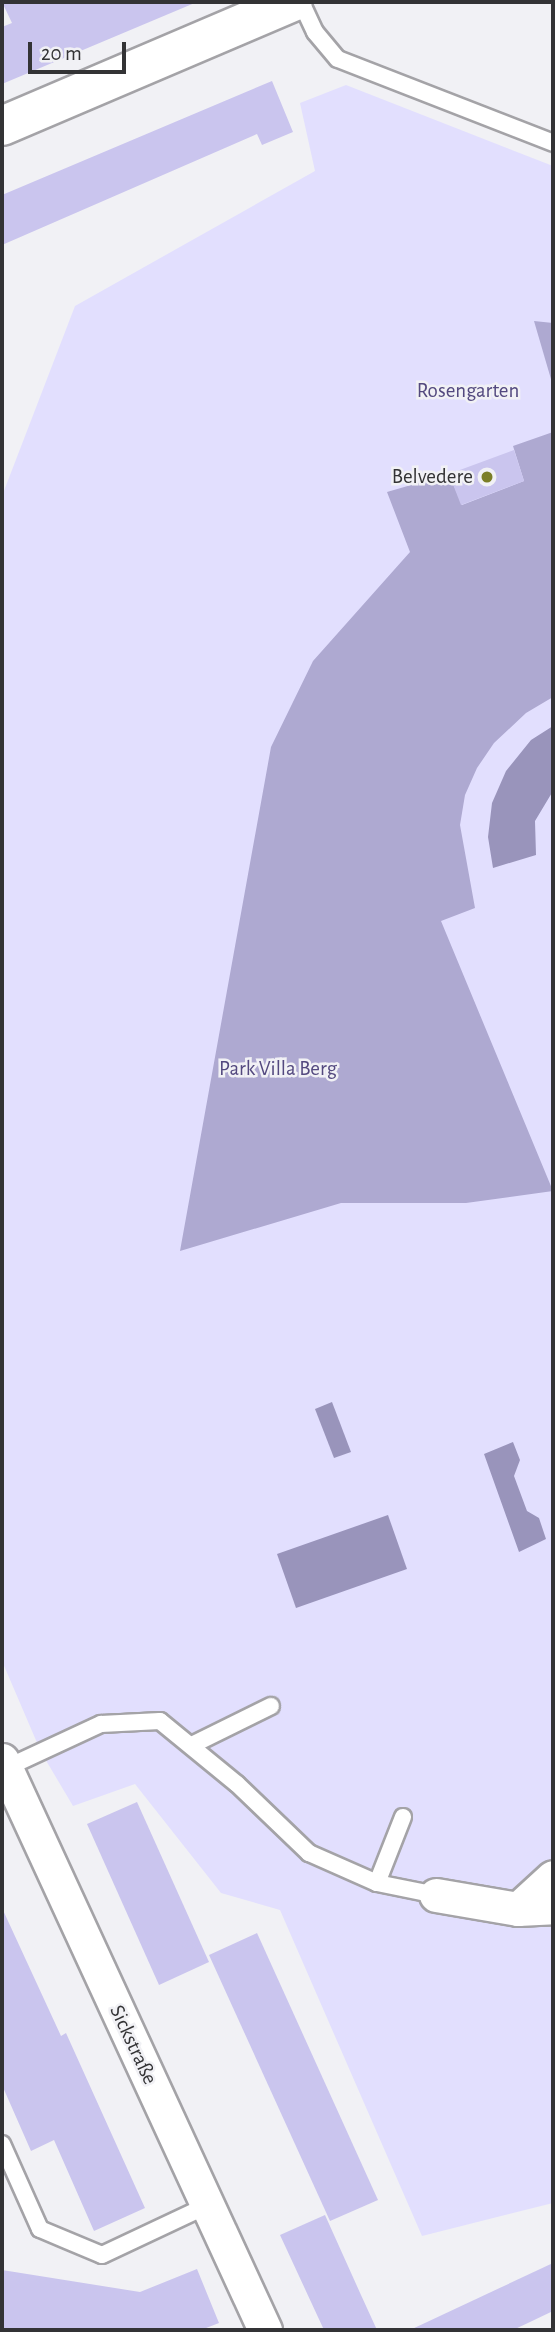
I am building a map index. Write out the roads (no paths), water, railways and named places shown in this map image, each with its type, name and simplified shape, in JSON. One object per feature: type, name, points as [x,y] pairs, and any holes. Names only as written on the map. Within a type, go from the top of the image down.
[{"type":"street","points":[[2,126],[293,2]]},
{"type":"street","name":"Sickstraße","points":[[4,1764],[265,2330]]},
{"type":"street","points":[[518,1909],[553,1877]]},
{"type":"street","points":[[436,1895],[518,1909],[553,1907]]},
{"type":"lane","points":[[301,2],[315,32],[338,59],[553,143]]},
{"type":"lane","points":[[192,1745],[271,1706]]},
{"type":"lane","points":[[4,1764],[101,1724],[160,1721],[192,1745],[309,1853],[377,1883],[436,1895]]},
{"type":"lane","points":[[377,1883],[403,1817]]},
{"type":"lane","points":[[2,2144],[40,2229],[102,2255],[206,2206]]},
{"type":"place","name":"Belvedere","points":[[487,477]]},
{"type":"park label","name":"Rosengarten","points":[[468,391]]},
{"type":"park label","name":"Park Villa Berg","points":[[278,1069]]}]
